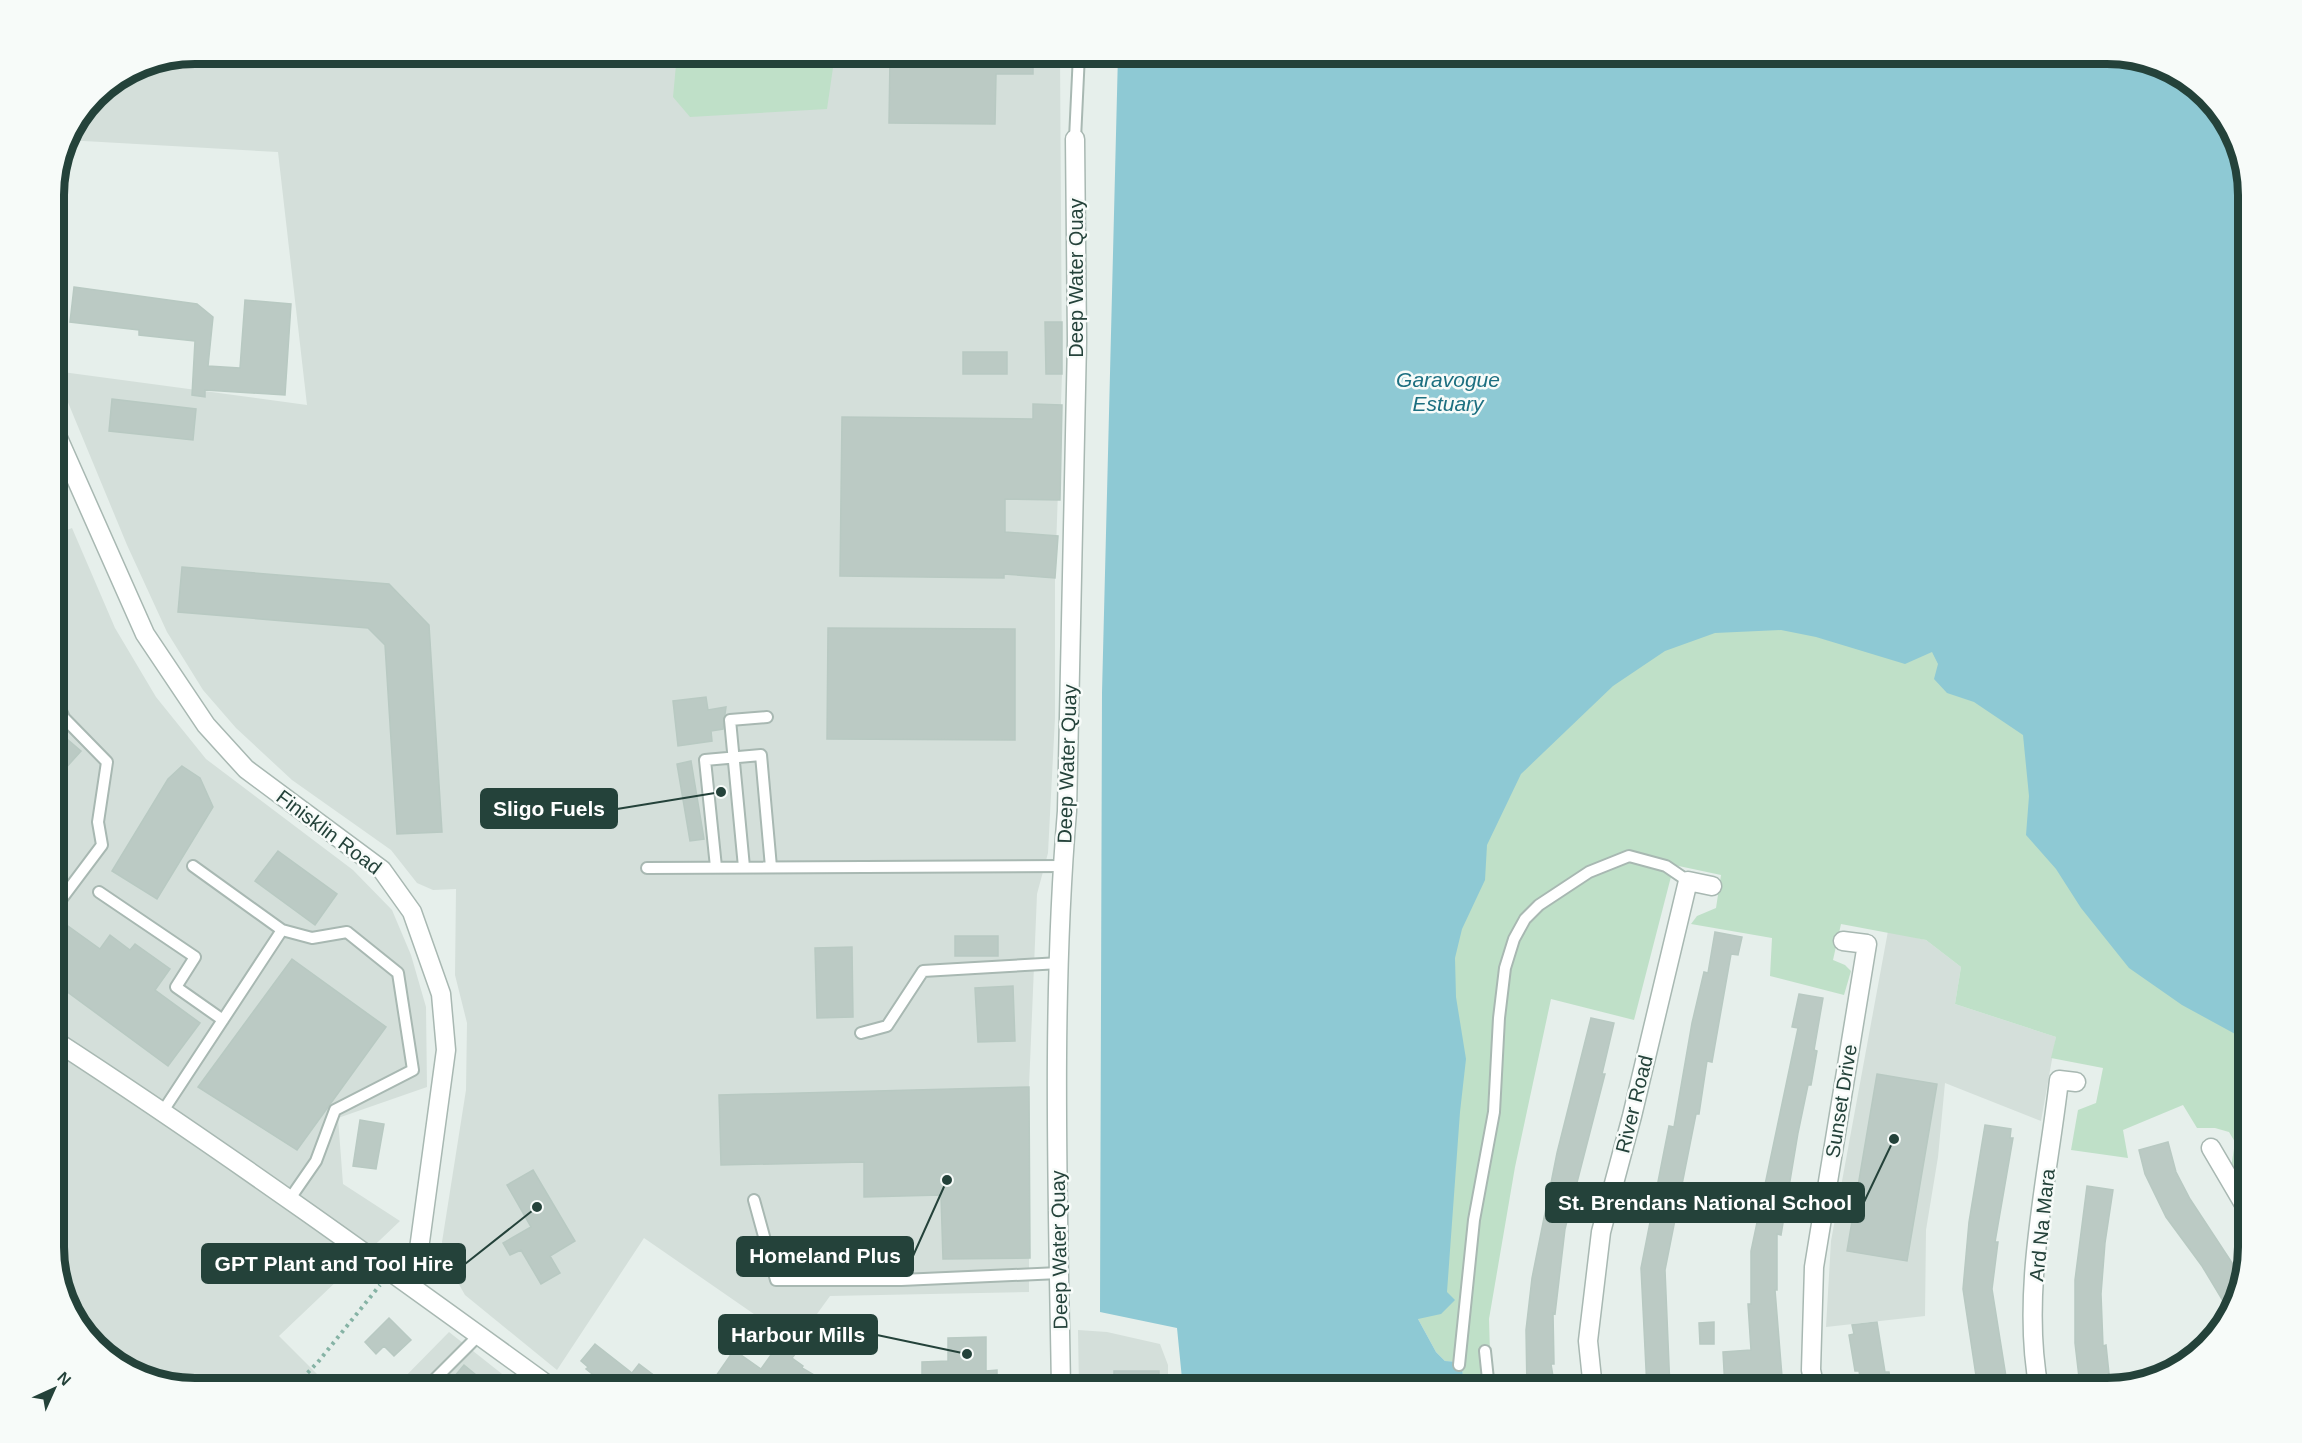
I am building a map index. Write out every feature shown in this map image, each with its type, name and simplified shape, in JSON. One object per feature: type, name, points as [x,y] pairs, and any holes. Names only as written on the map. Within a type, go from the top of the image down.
[{"type":"street","name":"Deep Water Quay","points":[[1061,1378],[1057,1113],[1063,866],[1068,811],[1077,353],[1075,139]]},
{"type":"street","name":"Finisklin Road","points":[[65,454],[145,634],[206,725],[246,769],[382,870],[412,912],[441,993],[446,1050],[414,1286]]},
{"type":"street","points":[[1688,881],[1712,886]]},
{"type":"street","name":"River Road","points":[[1592,1378],[1588,1341],[1601,1232],[1632,1116],[1688,881]]},
{"type":"street","name":"Sunset Drive","points":[[1813,1378],[1814,1267],[1867,944],[1843,941]]},
{"type":"street","points":[[65,1047],[163,1111],[414,1286],[538,1378]]},
{"type":"street","name":"Ard Na Mara","points":[[2038,1378],[2032,1332],[2043,1193],[2059,1080],[2076,1082]]},
{"type":"street","points":[[2211,1148],[2238,1194]]},
{"type":"lane","points":[[1075,139],[1078,65]]},
{"type":"lane","points":[[744,867],[730,720],[767,717]]},
{"type":"lane","points":[[65,719],[108,762],[98,822],[102,845],[65,894]]},
{"type":"lane","points":[[716,867],[705,760],[761,755],[771,867]]},
{"type":"lane","points":[[1459,1365],[1474,1220],[1494,1112],[1499,1018],[1505,968],[1514,939],[1525,919],[1539,905],[1589,872],[1629,856],[1666,866],[1688,881]]},
{"type":"lane","points":[[193,866],[282,930],[312,938],[347,933],[398,972],[413,1070],[335,1110],[316,1161],[290,1200]]},
{"type":"lane","points":[[647,868],[1063,866]]},
{"type":"lane","points":[[99,892],[195,957],[176,987],[223,1020]]},
{"type":"lane","points":[[163,1111],[282,930]]},
{"type":"lane","points":[[861,1034],[887,1026],[923,971],[1060,963]]},
{"type":"lane","points":[[754,1200],[776,1280],[901,1280],[1059,1273]]},
{"type":"lane","points":[[436,1378],[479,1335]]},
{"type":"lane","points":[[1485,1351],[1488,1378]]},
{"type":"path","points":[[303,1378],[392,1271]]},
{"type":"shaded area","points":[[187,65],[1060,65],[1062,374],[1055,578],[1055,718],[1048,853],[1037,894],[1029,1087],[1029,1292],[830,1296],[796,1343],[644,1238],[557,1370],[465,1295],[448,1265],[442,1242],[466,1090],[467,1023],[455,975],[456,889],[433,890],[417,883],[391,850],[292,780],[236,728],[203,690],[167,632],[127,545],[65,395],[65,372],[307,405],[278,152],[77,141],[97,109],[123,87],[154,71]]},
{"type":"shaded area","points":[[72,528],[115,628],[156,697],[206,759],[353,870],[392,910],[411,955],[426,1007],[427,1087],[338,1118],[343,1184],[400,1221],[279,1336],[321,1378],[196,1378],[162,1374],[130,1361],[109,1346],[87,1320],[71,1289],[65,1256],[65,531]]},
{"type":"shaded area","points":[[1888,931],[1926,940],[1961,967],[1955,1004],[2056,1037],[2041,1121],[1945,1083],[1938,1157],[1926,1230],[1925,1316],[1826,1327],[1831,1241]]},
{"type":"shaded area","points":[[1078,1330],[1107,1332],[1160,1344],[1168,1365],[1168,1378],[1079,1378]]},
{"type":"shaded area","points":[[449,1332],[507,1378],[404,1378]]},
{"type":"green space","points":[[676,65],[833,65],[827,109],[690,117],[673,97]]},
{"type":"green space","points":[[2082,65],[2123,66],[2140,69],[2172,82],[2199,103],[2224,138],[2231,154],[2237,187],[2238,1179],[2231,1168],[2235,1142],[2229,1132],[2215,1128],[2197,1128],[2183,1105],[2123,1130],[2128,1158],[2071,1150],[2078,1110],[2096,1103],[2103,1068],[2051,1058],[2056,1037],[1955,1004],[1961,967],[1926,940],[1841,924],[1833,960],[1845,965],[1851,971],[1844,995],[1770,976],[1772,938],[1691,924],[1697,916],[1716,908],[1721,875],[1674,865],[1634,1020],[1551,999],[1515,1167],[1489,1319],[1491,1378],[1463,1378],[1461,1362],[1445,1361],[1436,1352],[1418,1319],[1390,377]]},
{"type":"water","name":"Garavogue Estuary","points":[[1118,65],[2123,66],[2140,69],[2172,82],[2205,109],[2224,138],[2231,154],[2237,187],[2238,1035],[2182,1005],[2129,968],[2081,908],[2056,869],[2026,835],[2029,796],[2023,735],[1974,702],[1947,693],[1934,679],[1938,664],[1932,652],[1905,664],[1816,637],[1781,630],[1715,633],[1665,651],[1613,686],[1521,774],[1487,845],[1485,880],[1462,929],[1455,958],[1456,997],[1466,1059],[1447,1292],[1455,1300],[1441,1314],[1418,1319],[1436,1352],[1445,1361],[1461,1362],[1463,1378],[1182,1378],[1177,1328],[1100,1312],[1102,693]]},
{"type":"building","points":[[890,65],[1033,65],[1033,74],[996,74],[995,124],[889,123]]},
{"type":"building","points":[[74,287],[197,304],[213,317],[208,366],[240,368],[245,300],[291,304],[285,395],[205,390],[205,397],[192,395],[195,341],[139,335],[139,330],[70,322]]},
{"type":"building","points":[[1045,322],[1062,322],[1062,374],[1046,374]]},
{"type":"building","points":[[963,352],[1007,352],[1007,374],[963,374]]},
{"type":"building","points":[[112,399],[196,409],[193,440],[109,431]]},
{"type":"building","points":[[1033,404],[1062,405],[1060,500],[1005,499],[1005,532],[1058,536],[1055,578],[1004,574],[1004,578],[840,576],[842,417],[1033,419]]},
{"type":"building","points":[[182,567],[389,584],[429,625],[442,832],[397,834],[385,645],[368,628],[178,612]]},
{"type":"building","points":[[828,628],[1015,629],[1015,740],[827,739]]},
{"type":"building","points":[[706,697],[708,710],[726,707],[723,729],[711,731],[712,741],[678,746],[673,701]]},
{"type":"building","points":[[65,737],[81,751],[65,769]]},
{"type":"building","points":[[691,761],[704,839],[690,841],[677,764]]},
{"type":"building","points":[[182,766],[200,778],[213,807],[157,899],[112,871],[168,779]]},
{"type":"building","points":[[278,851],[337,894],[315,925],[255,881]]},
{"type":"building","points":[[68,926],[100,949],[110,935],[130,950],[135,944],[170,969],[155,990],[200,1023],[168,1066],[65,990],[65,930]]},
{"type":"building","points":[[1715,932],[1742,937],[1738,955],[1731,954],[1712,1062],[1707,1061],[1699,1114],[1696,1114],[1665,1270],[1670,1378],[1646,1378],[1641,1268],[1669,1126],[1674,1127],[1692,1023],[1704,972],[1708,973]]},
{"type":"building","points":[[955,936],[998,936],[998,956],[955,956]]},
{"type":"building","points":[[852,947],[853,1017],[817,1018],[815,948]]},
{"type":"building","points":[[292,959],[386,1027],[297,1150],[198,1087]]},
{"type":"building","points":[[1013,986],[1015,1041],[978,1042],[975,988]]},
{"type":"building","points":[[1799,994],[1823,998],[1814,1050],[1817,1051],[1811,1085],[1808,1085],[1798,1133],[1781,1235],[1777,1234],[1777,1290],[1775,1290],[1782,1378],[1724,1378],[1723,1352],[1751,1350],[1748,1304],[1751,1304],[1751,1251],[1798,1028],[1792,1027]]},
{"type":"building","points":[[1591,1018],[1614,1023],[1602,1074],[1605,1074],[1565,1229],[1555,1314],[1553,1313],[1554,1364],[1551,1364],[1553,1378],[1527,1378],[1526,1330],[1532,1278],[1557,1153]]},
{"type":"building","points":[[1877,1074],[1937,1084],[1907,1261],[1847,1251]]},
{"type":"building","points":[[1029,1087],[1030,1258],[943,1259],[941,1195],[864,1197],[864,1162],[721,1165],[719,1095]]},
{"type":"building","points":[[360,1120],[384,1124],[376,1169],[353,1166]]},
{"type":"building","points":[[1985,1125],[2011,1129],[2010,1138],[2013,1138],[1995,1242],[1998,1242],[1992,1289],[2006,1378],[1976,1378],[1963,1289],[1969,1222]]},
{"type":"building","points":[[2168,1142],[2176,1172],[2190,1199],[2235,1268],[2224,1303],[2202,1266],[2166,1217],[2145,1174],[2139,1150]]},
{"type":"building","points":[[533,1170],[575,1241],[550,1256],[560,1273],[541,1284],[521,1250],[510,1255],[503,1243],[531,1227],[507,1185]]},
{"type":"building","points":[[2087,1186],[2113,1190],[2105,1243],[2101,1294],[2103,1346],[2106,1345],[2109,1378],[2079,1378],[2075,1343],[2075,1280]]},
{"type":"building","points":[[389,1318],[411,1340],[394,1356],[384,1346],[376,1354],[365,1342]]},
{"type":"building","points":[[1714,1322],[1714,1344],[1700,1344],[1699,1323]]},
{"type":"building","points":[[1877,1322],[1885,1372],[1889,1372],[1890,1378],[1860,1378],[1859,1371],[1855,1371],[1849,1335],[1854,1334],[1852,1325]]},
{"type":"building","points":[[986,1337],[986,1371],[997,1370],[997,1378],[922,1378],[922,1362],[948,1361],[948,1338]]},
{"type":"building","points":[[783,1338],[799,1349],[792,1358],[803,1366],[802,1368],[819,1378],[715,1378],[734,1350],[761,1369]]},
{"type":"building","points":[[595,1344],[632,1373],[639,1364],[657,1378],[597,1378],[586,1369],[588,1367],[581,1361]]},
{"type":"building","points":[[464,1365],[480,1378],[453,1378]]},
{"type":"building","points":[[1114,1371],[1159,1371],[1159,1378],[1114,1378]]},
{"type":"place","name":"Sligo Fuels","points":[[721,792]]},
{"type":"place","name":"St. Brendans National School","points":[[1894,1139]]},
{"type":"place","name":"Homeland Plus","points":[[947,1180]]},
{"type":"place","name":"GPT Plant and Tool Hire","points":[[537,1207]]},
{"type":"place","name":"Harbour Mills","points":[[967,1354]]}]
